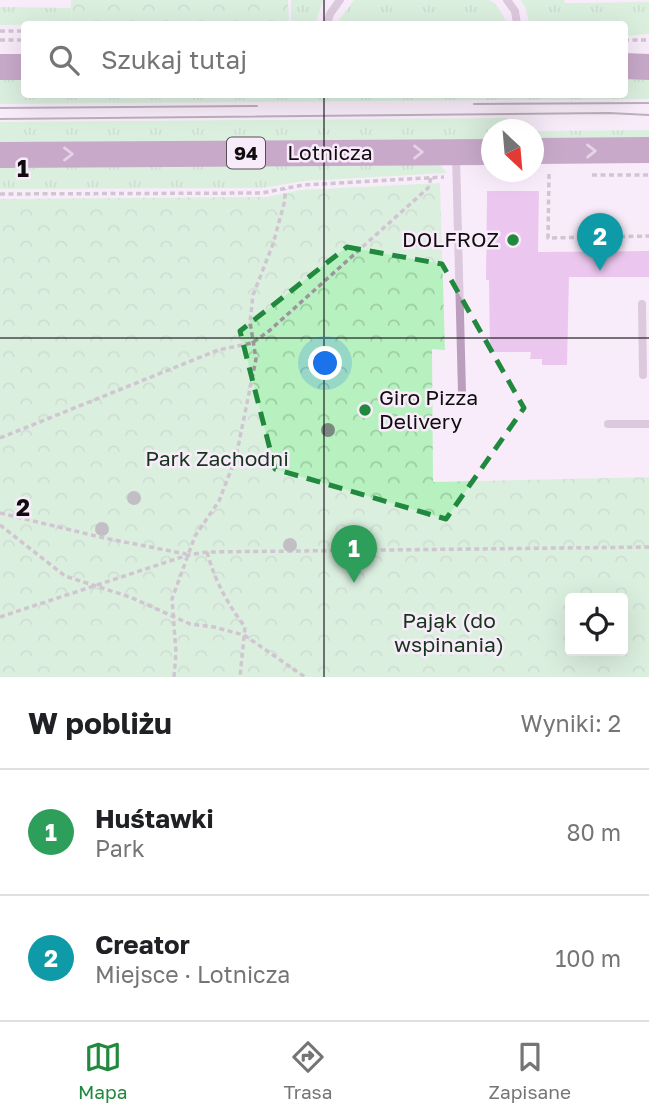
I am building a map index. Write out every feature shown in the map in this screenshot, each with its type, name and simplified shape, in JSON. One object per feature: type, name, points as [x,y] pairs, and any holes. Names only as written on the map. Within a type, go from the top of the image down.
[{"type":"main road","points":[[628,66],[649,66]]},
{"type":"main road","points":[[0,67],[21,67]]},
{"type":"main road","points":[[544,151],[649,150]]},
{"type":"main road","name":"Lotnicza","points":[[0,155],[481,152]]},
{"type":"lane","points":[[328,21],[340,0]]},
{"type":"lane","points":[[506,0],[515,11],[517,21]]},
{"type":"lane","points":[[456,152],[462,393]]},
{"type":"lane","points":[[642,304],[643,375]]},
{"type":"lane","points":[[608,424],[649,424]]},
{"type":"path","points":[[0,31],[21,31]]},
{"type":"path","points":[[0,40],[21,40]]},
{"type":"path","points":[[628,40],[649,40]]},
{"type":"path","points":[[549,174],[548,237],[649,236]]},
{"type":"path","points":[[0,194],[262,193],[303,185],[431,178],[428,188],[297,307],[252,343],[218,350],[0,438]]},
{"type":"path","points":[[174,677],[176,652],[172,599],[195,536],[219,501],[236,457],[256,359],[250,322],[253,295],[273,244],[285,200],[285,189]]},
{"type":"path","points":[[0,513],[188,555]]},
{"type":"path","points":[[0,525],[65,576],[131,597],[190,624],[244,635],[305,677]]},
{"type":"path","points":[[0,617],[188,555],[207,552],[649,547]]},
{"type":"path","points":[[207,552],[215,579],[228,604],[245,627],[240,677]]},
{"type":"highlighted area","points":[[347,247],[442,264],[524,408],[446,519],[275,469],[240,331]]},
{"type":"green space","points":[[71,0],[288,0],[288,21],[72,21]]},
{"type":"green space","points":[[291,0],[323,0],[316,21],[291,21]]},
{"type":"green space","points":[[354,0],[489,0],[496,4],[506,21],[338,21]]},
{"type":"green space","points":[[520,0],[564,0],[565,3],[649,2],[649,34],[628,36],[628,21],[529,21],[525,6]]},
{"type":"green space","points":[[0,7],[71,8],[72,21],[21,21],[21,25],[0,25]]},
{"type":"green space","points":[[21,78],[21,98],[628,98],[628,78],[649,78],[649,99],[0,104],[0,79]]},
{"type":"green space","points":[[506,118],[506,119],[481,119],[481,140],[0,143],[0,122]]},
{"type":"green space","points":[[649,130],[649,139],[544,140],[544,131]]},
{"type":"green space","points":[[439,164],[447,173],[303,181],[263,188],[0,189],[0,167]]},
{"type":"green space","name":"Park Zachodni","points":[[440,183],[445,350],[432,349],[433,482],[649,477],[649,677],[0,677],[0,199],[267,197],[301,190]]},
{"type":"building","points":[[487,191],[539,191],[538,252],[649,251],[649,277],[569,277],[567,365],[542,365],[542,359],[530,359],[531,352],[490,352],[489,280],[486,280]]},
{"type":"tram line","points":[[474,104],[649,103]]},
{"type":"tram line","points":[[0,108],[257,106]]},
{"type":"tram line","points":[[0,119],[609,113],[649,115]]},
{"type":"place","name":"DOLFROZ","points":[[513,240]]},
{"type":"place","name":"Creator","points":[[600,271]]},
{"type":"place","name":"Giro Pizza Delivery","points":[[365,410]]},
{"type":"place","name":"Huśtawki","points":[[354,583]]},
{"type":"park label","name":"Pająk (do wspinania)","points":[[449,633]]}]
